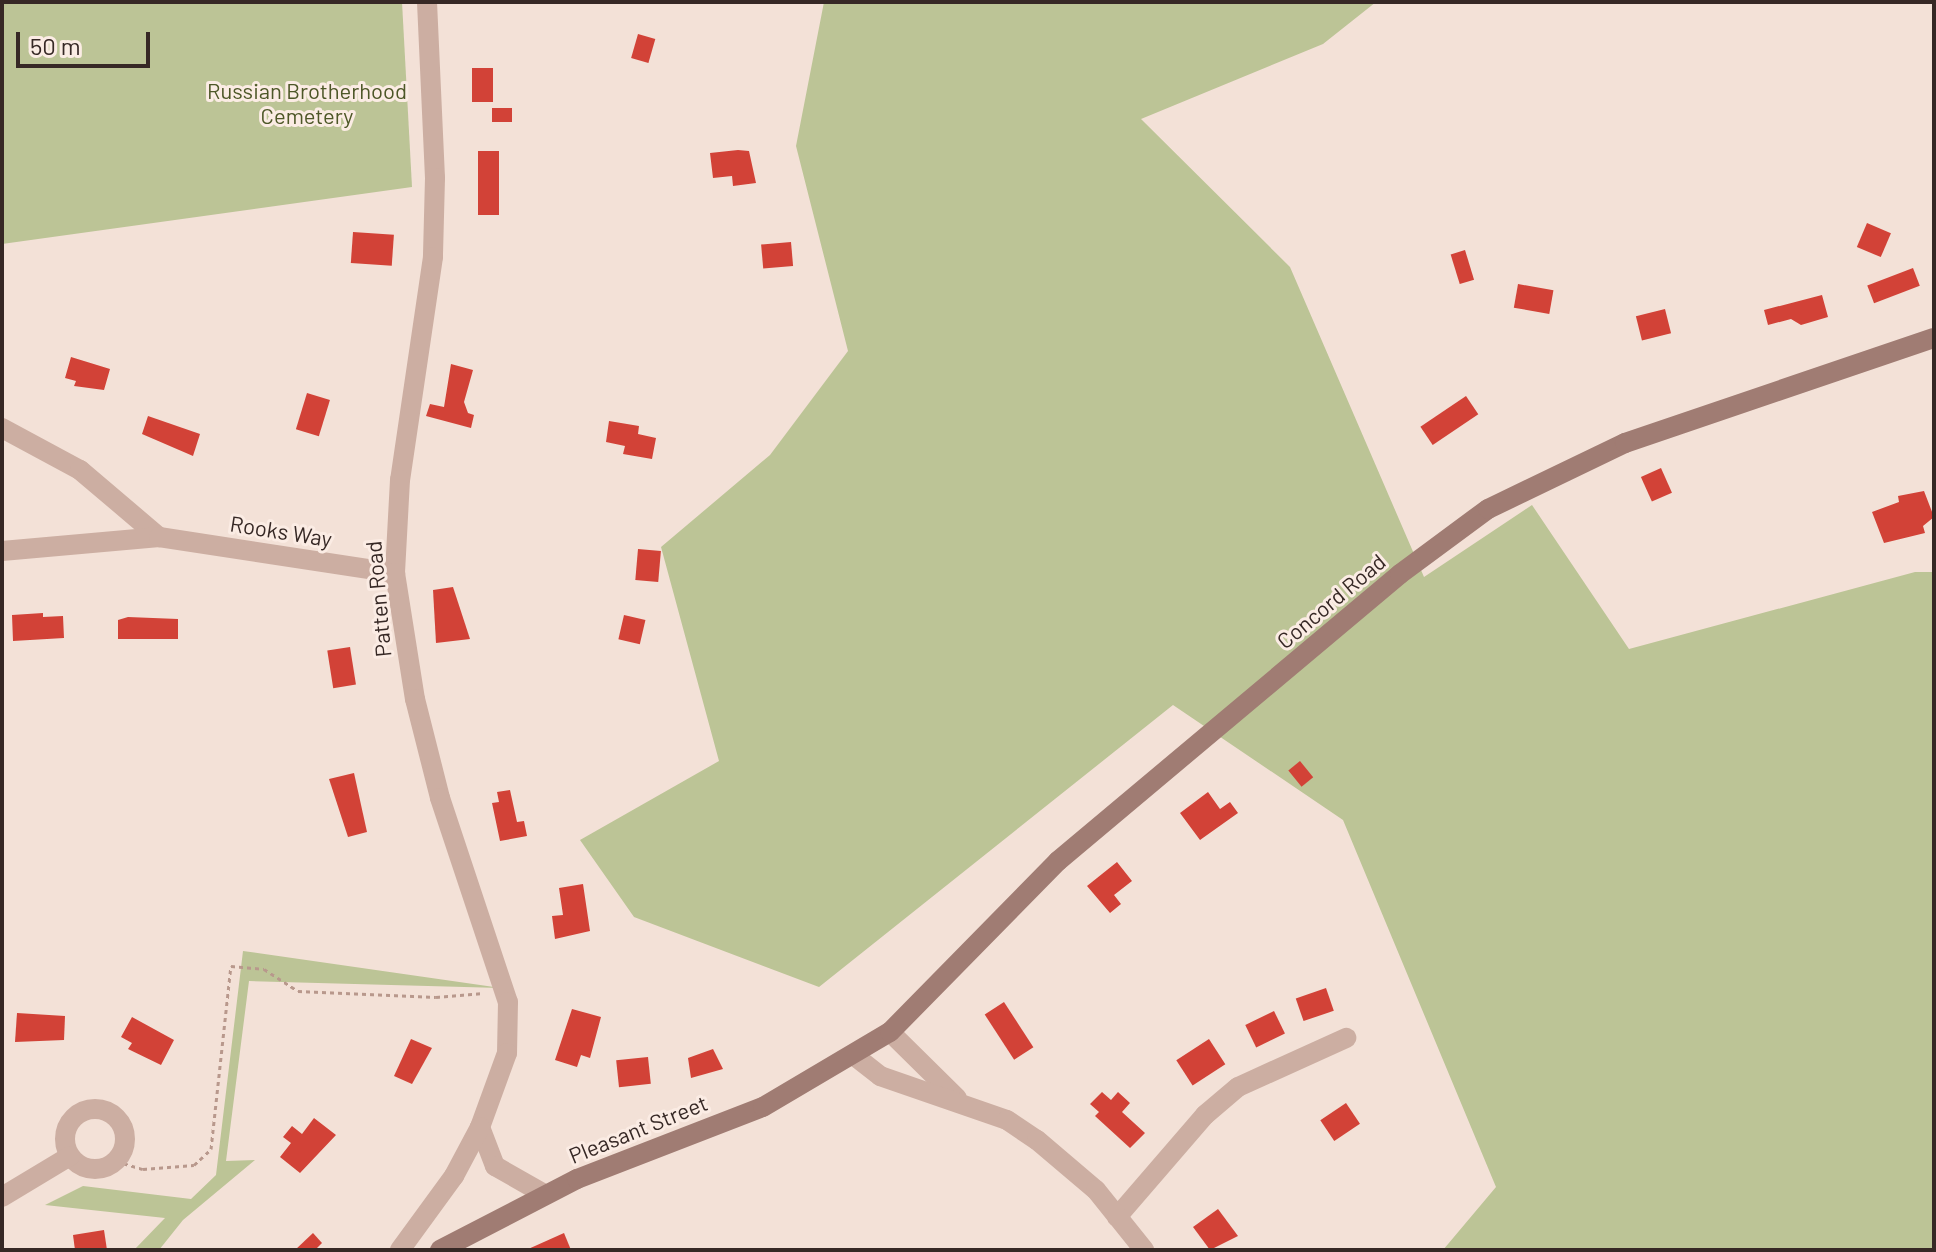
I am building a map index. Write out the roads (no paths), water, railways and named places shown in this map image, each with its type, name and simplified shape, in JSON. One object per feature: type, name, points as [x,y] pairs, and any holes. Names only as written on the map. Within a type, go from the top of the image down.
[{"type":"main road","name":"Concord Road","points":[[856,1057],[890,1032],[1058,861],[1400,574],[1488,509],[1625,443],[1934,338]]},
{"type":"main road","name":"Pleasant Street","points":[[440,1250],[544,1194],[763,1107],[856,1057]]},
{"type":"street","name":"Patten Road","points":[[400,1250],[454,1176],[480,1127],[507,1053],[508,1002],[440,798],[415,699],[395,573],[400,480],[433,257],[435,178],[427,2]]},
{"type":"street","points":[[2,428],[80,470],[159,537]]},
{"type":"street","name":"Rooks Way","points":[[2,551],[159,537],[395,573]]},
{"type":"street","points":[[890,1032],[963,1104]]},
{"type":"street","points":[[1117,1217],[1205,1115],[1238,1087],[1346,1038]]},
{"type":"street","points":[[856,1057],[880,1076],[1007,1120],[1067,1161],[1144,1250]]},
{"type":"street","points":[[97,1109],[114,1116],[125,1132],[116,1161],[87,1168],[70,1156],[66,1138],[72,1120],[97,1109]]},
{"type":"street","points":[[480,1127],[495,1166],[544,1194]]},
{"type":"street","points":[[2,1197],[70,1156]]},
{"type":"park label","name":"Russian Brotherhood Cemetery","points":[[307,102]]}]
